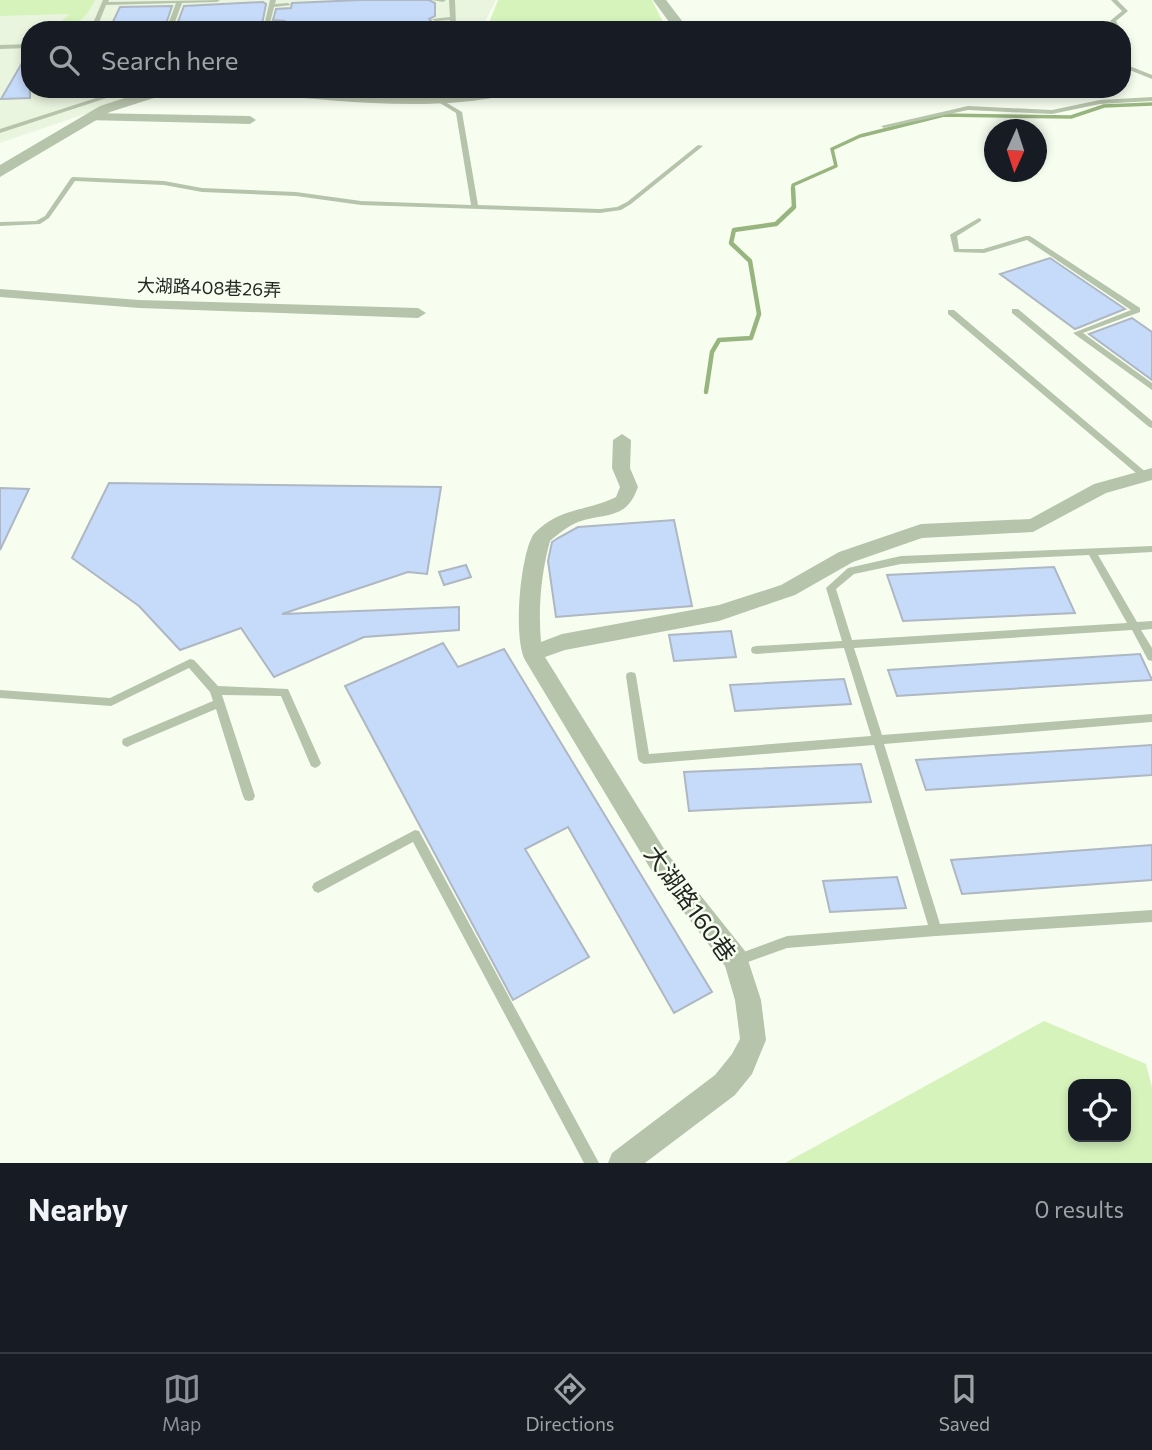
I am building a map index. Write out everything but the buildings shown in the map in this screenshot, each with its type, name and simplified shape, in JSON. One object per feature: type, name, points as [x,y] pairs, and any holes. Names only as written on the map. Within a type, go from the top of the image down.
[{"type":"street","points":[[659,0],[675,21]]},
{"type":"street","points":[[0,172],[105,109],[140,98]]},
{"type":"street","points":[[356,98],[384,102],[447,101],[464,98]]},
{"type":"street","points":[[90,117],[250,120]]},
{"type":"street","name":"大湖路408巷26弄","points":[[0,293],[139,304],[418,313]]},
{"type":"street","points":[[622,440],[621,468],[629,486],[624,501],[604,511],[575,516],[554,527],[541,538],[534,566],[529,617],[532,654],[562,642],[719,613],[788,590],[846,557],[921,531],[1033,525],[1100,488],[1148,475]]},
{"type":"street","name":"大湖路160巷","points":[[532,654],[658,860],[736,960],[748,1000],[753,1040],[742,1064],[725,1085],[622,1163]]},
{"type":"lane","points":[[97,21],[105,2],[217,0]]},
{"type":"lane","points":[[435,0],[443,0]]},
{"type":"lane","points":[[452,0],[453,21]]},
{"type":"lane","points":[[1113,21],[1125,11],[1114,0]]},
{"type":"lane","points":[[172,21],[180,1]]},
{"type":"lane","points":[[268,21],[273,3],[288,5]]},
{"type":"lane","points":[[435,19],[453,18]]},
{"type":"lane","points":[[0,47],[21,46]]},
{"type":"lane","points":[[1131,69],[1152,77]]},
{"type":"lane","points":[[0,131],[103,98]]},
{"type":"lane","points":[[884,126],[968,108],[1052,112],[1100,102],[1152,99]]},
{"type":"lane","points":[[447,101],[459,112],[475,207]]},
{"type":"lane","points":[[0,224],[38,223],[47,217],[73,179],[164,183],[202,190],[296,194],[361,203],[619,209],[700,146]]},
{"type":"lane","points":[[979,220],[953,235],[956,251],[984,251],[1028,237],[1137,310],[1077,333],[1152,387]]},
{"type":"lane","points":[[951,312],[1148,475]]},
{"type":"lane","points":[[1015,312],[1152,425]]},
{"type":"lane","points":[[936,930],[831,588],[851,571],[901,560],[1152,549]]},
{"type":"lane","points":[[1092,552],[1152,657]]},
{"type":"lane","points":[[756,650],[1152,625]]},
{"type":"lane","points":[[0,694],[111,702],[190,663],[215,690],[249,796]]},
{"type":"lane","points":[[631,676],[644,759],[1152,718]]},
{"type":"lane","points":[[215,690],[284,692],[315,763]]},
{"type":"lane","points":[[127,743],[219,703]]},
{"type":"lane","points":[[318,887],[415,835],[592,1163]]},
{"type":"lane","points":[[736,960],[787,942],[1152,916]]},
{"type":"shaded area","points":[[0,0],[496,0],[486,21],[21,21],[21,98],[132,98],[0,143]]},
{"type":"green space","points":[[0,0],[95,0],[79,21],[62,21],[69,14],[0,16]]},
{"type":"green space","points":[[498,0],[652,0],[662,21],[490,21]]},
{"type":"green space","points":[[1044,1021],[1146,1064],[1152,1087],[1152,1163],[785,1163]]},
{"type":"waterway","points":[[793,188],[793,185],[836,166],[832,149],[860,136],[944,115],[1071,117],[1104,106],[1152,104]]},
{"type":"waterway","points":[[706,392],[712,352],[719,340],[751,338],[759,314],[750,261],[731,243],[734,230],[776,224],[794,207],[793,188]]}]
